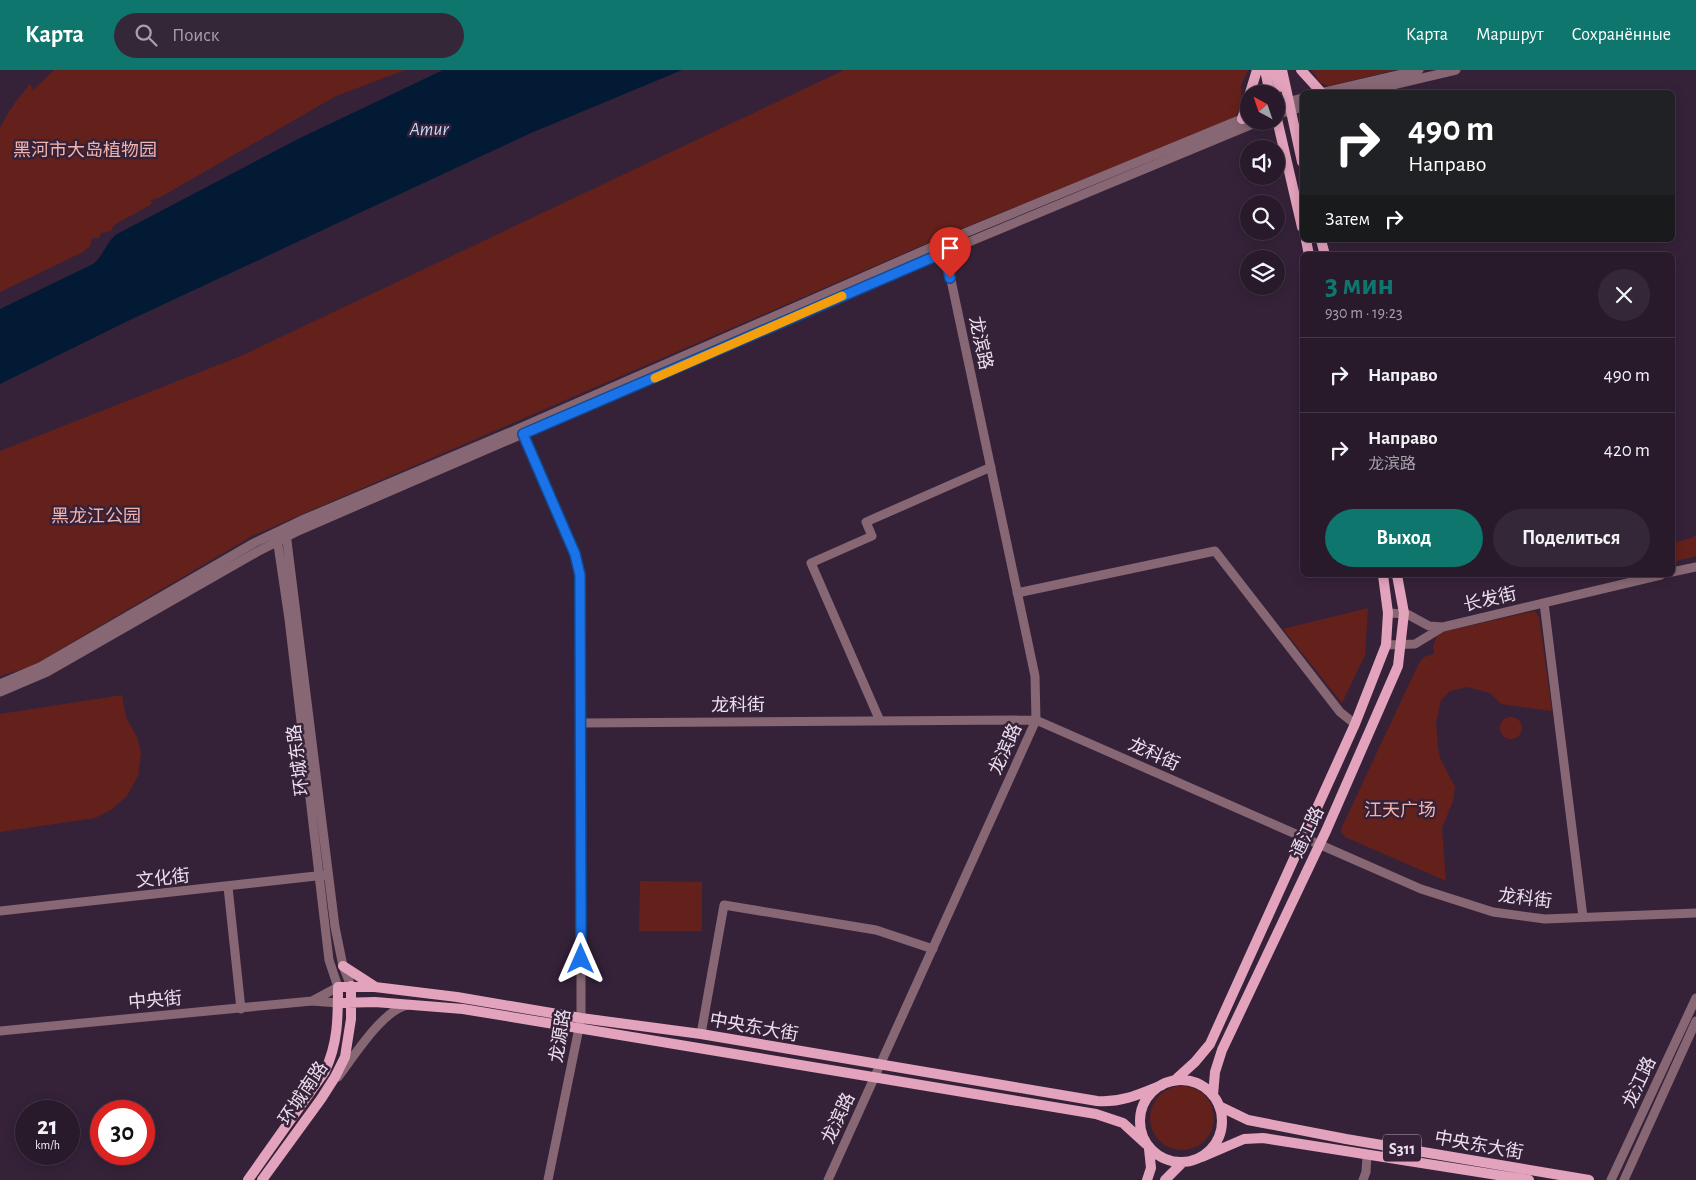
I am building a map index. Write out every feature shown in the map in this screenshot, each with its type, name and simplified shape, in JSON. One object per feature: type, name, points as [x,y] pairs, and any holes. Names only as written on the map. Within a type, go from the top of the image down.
[{"type":"main road","points":[[1253,85],[1257,70]]},
{"type":"main road","points":[[1265,70],[1268,85]]},
{"type":"main road","points":[[1275,70],[1278,85]]},
{"type":"main road","points":[[1282,70],[1282,85]]},
{"type":"main road","points":[[1301,70],[1319,90]]},
{"type":"main road","points":[[1285,117],[1300,157]]},
{"type":"main road","points":[[1285,127],[1300,215]]},
{"type":"main road","name":"通江路","points":[[1174,1080],[1195,1062],[1210,1044],[1355,724],[1386,645],[1388,613],[1383,577]]},
{"type":"main road","name":"通江路","points":[[1213,1096],[1215,1072],[1222,1050],[1320,844],[1396,671],[1402,645],[1404,613],[1397,577]]},
{"type":"main road","points":[[344,966],[375,987]]},
{"type":"main road","name":"环城南路","points":[[262,1180],[336,1077],[345,1057],[349,1040],[351,986]]},
{"type":"main road","name":"中央东大街","points":[[338,987],[375,987],[457,997],[581,1023],[874,1077],[1108,1117],[1123,1124],[1148,1146]]},
{"type":"main road","name":"环城南路","points":[[248,1180],[325,1071],[334,1053],[337,1038],[338,987]]},
{"type":"main road","name":"中央东大街","points":[[338,1003],[413,1004],[701,1034],[880,1066],[1112,1102],[1126,1099],[1162,1084]]},
{"type":"main road","points":[[1202,1157],[1214,1145],[1222,1129],[1219,1106],[1213,1096],[1195,1082],[1174,1080],[1162,1084],[1151,1092],[1140,1112],[1141,1134],[1148,1146],[1164,1160],[1182,1163],[1202,1157],[1244,1139],[1263,1138],[1529,1180]]},
{"type":"main road","name":"中央东大街","points":[[1219,1106],[1248,1120],[1346,1139],[1589,1180]]},
{"type":"main road","points":[[1147,1180],[1151,1168],[1148,1146]]},
{"type":"main road","points":[[1165,1180],[1182,1163]]},
{"type":"street","points":[[1334,90],[1419,70]]},
{"type":"street","points":[[1371,90],[1456,70]]},
{"type":"street","points":[[1285,107],[1300,99]]},
{"type":"street","points":[[1285,109],[1300,107]]},
{"type":"street","points":[[0,684],[40,667],[286,532],[1240,120]]},
{"type":"street","points":[[944,247],[1240,129]]},
{"type":"street","name":"龙滨路","points":[[828,1180],[1036,720],[1034,676],[944,247]]},
{"type":"street","name":"龙源路","points":[[522,431],[575,554],[580,575],[581,1023],[548,1180]]},
{"type":"street","points":[[880,721],[811,563],[872,536],[866,522],[990,467]]},
{"type":"street","name":"环城东路","points":[[286,532],[324,876],[329,960],[338,987]]},
{"type":"street","points":[[0,692],[47,672],[276,537]]},
{"type":"street","name":"环城东路","points":[[276,537],[324,876],[344,966],[351,986]]},
{"type":"street","points":[[1017,593],[1215,550],[1340,712],[1355,724]]},
{"type":"street","points":[[1675,571],[1696,567]]},
{"type":"street","name":"长发街","points":[[1388,613],[1404,613],[1429,626],[1443,627],[1653,577]]},
{"type":"street","points":[[1544,603],[1583,917]]},
{"type":"street","name":"长发街","points":[[1386,645],[1415,644],[1443,627]]},
{"type":"street","name":"龙科街","points":[[580,723],[1036,720],[1421,889],[1493,912],[1546,919],[1696,913]]},
{"type":"street","name":"文化街","points":[[0,911],[324,876]]},
{"type":"street","points":[[228,887],[241,1009]]},
{"type":"street","points":[[701,1034],[724,905],[876,930],[932,949]]},
{"type":"street","points":[[312,1001],[338,987]]},
{"type":"street","name":"龙江路","points":[[1611,1180],[1696,998]]},
{"type":"street","points":[[312,1001],[338,1003]]},
{"type":"street","name":"中央街","points":[[0,1031],[312,1001]]},
{"type":"street","points":[[321,1099],[382,1021],[399,1008],[413,1004]]},
{"type":"street","name":"龙江路","points":[[1624,1180],[1696,1021]]},
{"type":"street","points":[[1363,1180],[1366,1172],[1367,1155]]},
{"type":"green space","name":"黑河市大岛植物园","points":[[54,70],[405,70],[336,96],[159,198],[151,200],[152,204],[114,225],[111,231],[101,233],[99,238],[92,238],[90,246],[83,252],[0,292],[0,128],[6,116],[30,84],[33,90]]},
{"type":"green space","name":"黑龙江公园","points":[[844,70],[1248,70],[1240,85],[1240,109],[1235,117],[937,239],[252,536],[32,666],[0,676],[0,451],[241,356]]},
{"type":"green space","points":[[1312,70],[1395,70],[1329,86],[1320,83]]},
{"type":"green space","points":[[1696,535],[1696,556],[1675,561],[1675,542]]},
{"type":"green space","points":[[1368,608],[1365,655],[1342,703],[1283,629]]},
{"type":"green space","name":"江天广场","points":[[1535,611],[1539,617],[1552,711],[1501,704],[1490,693],[1467,687],[1450,691],[1441,700],[1436,723],[1438,748],[1440,758],[1455,787],[1453,801],[1442,828],[1446,881],[1345,837],[1341,832],[1342,827],[1418,665],[1424,657],[1434,654],[1433,646],[1437,636],[1446,631]]},
{"type":"green space","points":[[122,695],[126,717],[137,737],[141,753],[138,776],[127,796],[111,810],[95,818],[0,832],[0,714]]},
{"type":"green space","points":[[1511,717],[1519,720],[1522,728],[1519,736],[1511,739],[1503,736],[1500,728],[1503,720]]},
{"type":"green space","points":[[640,881],[702,882],[702,931],[639,931]]},
{"type":"green space","points":[[1176,1086],[1188,1086],[1205,1095],[1212,1106],[1214,1118],[1212,1130],[1205,1141],[1188,1150],[1176,1150],[1164,1145],[1155,1136],[1150,1124],[1150,1112],[1155,1100],[1164,1091]]},
{"type":"water","name":"Amur","points":[[443,70],[682,70],[531,133],[132,319],[0,384],[0,309],[93,264],[117,234],[298,139]]},
{"type":"slow traffic","points":[[655,378],[842,296]]},
{"type":"route","points":[[581,959],[580,575],[575,554],[523,434],[945,252],[950,278]]}]
